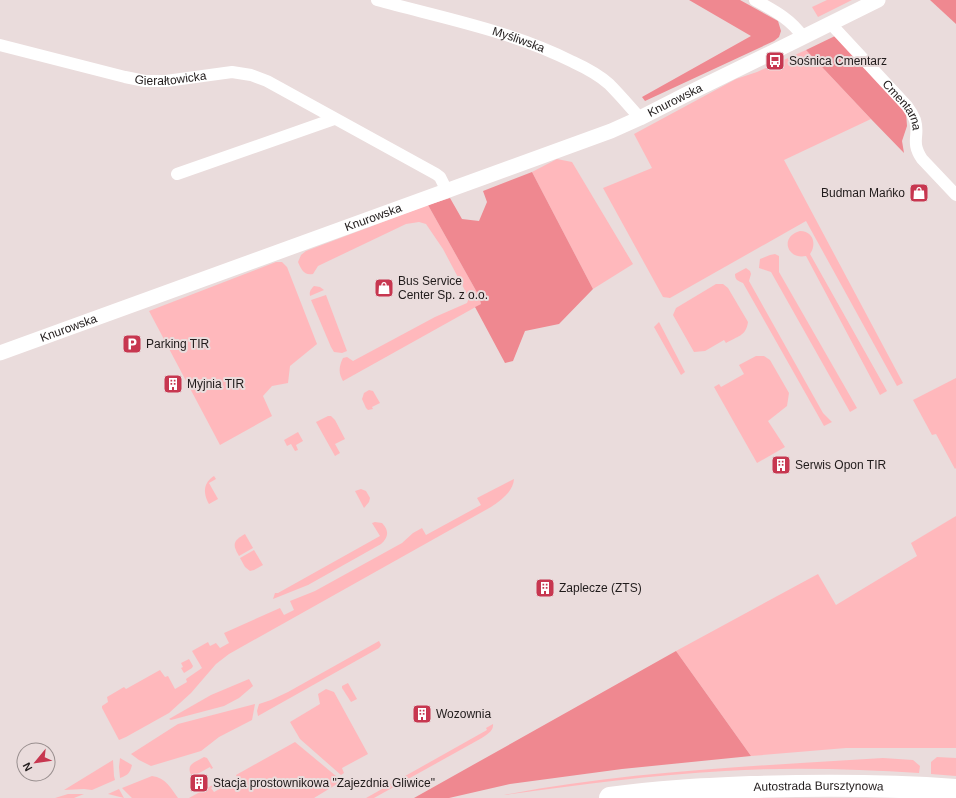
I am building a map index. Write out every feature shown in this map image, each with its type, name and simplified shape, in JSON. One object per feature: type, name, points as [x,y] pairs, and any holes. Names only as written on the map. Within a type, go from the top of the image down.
[{"type":"highway","name":"Autostrada Bursztynowa","points":[[610,798],[673,792],[790,786],[884,785],[956,790]]},
{"type":"street","name":"Myśliwska","points":[[377,0],[532,43],[564,57],[589,70],[609,84],[640,118]]},
{"type":"street","points":[[754,0],[787,19],[803,37]]},
{"type":"street","name":"Knurowska","points":[[0,353],[611,131],[878,0]]},
{"type":"street","name":"Cmentarna","points":[[830,23],[907,106],[915,119],[915,146],[917,153],[956,195]]},
{"type":"street","name":"Gierałtowicka","points":[[0,45],[145,81],[166,81],[232,72],[251,75],[267,81],[438,176],[442,180],[447,191]]},
{"type":"street","points":[[177,174],[334,119]]},
{"type":"shaded area","points":[[689,0],[740,0],[778,21],[781,31],[779,37],[774,41],[645,101],[642,97],[751,36]]},
{"type":"shaded area","points":[[827,0],[852,0],[818,17],[812,7]]},
{"type":"shaded area","points":[[930,0],[956,0],[956,24]]},
{"type":"shaded area","points":[[835,36],[906,112],[907,126],[902,141],[904,153],[806,50]]},
{"type":"shaded area","points":[[806,50],[871,119],[784,160],[903,383],[897,386],[806,221],[670,298],[663,297],[603,188],[652,168],[634,134],[736,79],[757,72]]},
{"type":"shaded area","points":[[557,159],[572,162],[633,264],[593,289],[532,172]]},
{"type":"shaded area","points":[[532,172],[593,289],[559,324],[525,331],[513,361],[505,363],[475,307],[481,304],[479,296],[428,205],[450,198],[462,219],[479,221],[487,202],[483,191]]},
{"type":"shaded area","points":[[428,205],[479,296],[481,304],[343,381],[340,375],[340,370],[343,358],[347,357],[353,361],[435,317],[467,303],[469,298],[443,249],[426,224],[419,222],[406,224],[318,266],[313,274],[307,274],[302,269],[298,262],[301,255],[306,251]]},
{"type":"shaded area","points":[[800,231],[808,233],[811,236],[813,246],[810,254],[887,391],[880,395],[806,256],[794,254],[788,247],[790,238]]},
{"type":"shaded area","points":[[775,254],[779,256],[779,272],[857,408],[850,412],[771,272],[759,268],[760,259]]},
{"type":"shaded area","points":[[276,262],[282,262],[287,267],[317,344],[290,366],[288,383],[272,386],[263,396],[272,416],[220,445],[149,311]]},
{"type":"shaded area","points":[[746,268],[751,274],[749,281],[823,413],[832,422],[824,426],[743,283],[736,279],[735,274]]},
{"type":"shaded area","points":[[716,284],[723,284],[728,288],[748,322],[747,327],[741,335],[726,343],[724,340],[705,351],[694,352],[673,315],[676,308]]},
{"type":"shaded area","points":[[314,286],[320,287],[324,290],[310,296],[310,290]]},
{"type":"shaded area","points":[[326,295],[347,351],[342,353],[334,352],[331,347],[311,300]]},
{"type":"shaded area","points":[[659,322],[685,372],[681,375],[654,327]]},
{"type":"shaded area","points":[[756,356],[764,356],[770,360],[789,393],[787,406],[768,421],[785,447],[757,463],[714,387],[719,384],[721,387],[744,374],[739,365]]},
{"type":"shaded area","points":[[956,378],[955,469],[936,434],[932,435],[913,400]]},
{"type":"shaded area","points":[[369,390],[373,391],[380,403],[372,407],[373,409],[368,410],[362,399],[364,393]]},
{"type":"shaded area","points":[[331,416],[335,420],[345,439],[335,444],[340,453],[335,456],[316,422]]},
{"type":"shaded area","points":[[298,432],[303,441],[296,445],[298,450],[295,451],[291,444],[287,446],[284,440]]},
{"type":"shaded area","points":[[214,476],[216,479],[209,483],[218,499],[209,504],[205,488],[210,479]]},
{"type":"shaded area","points":[[514,479],[509,492],[491,507],[229,654],[216,664],[191,693],[169,713],[119,740],[102,708],[102,706],[108,702],[107,697],[124,687],[126,689],[160,670],[165,677],[168,676],[175,689],[187,682],[186,679],[202,668],[192,651],[208,642],[210,646],[216,643],[220,648],[229,643],[224,633],[280,608],[284,615],[294,610],[290,601],[315,591],[402,543],[413,533],[422,528],[426,535],[481,505],[477,498]]},
{"type":"shaded area","points":[[361,489],[366,491],[370,498],[369,502],[364,508],[355,491]]},
{"type":"shaded area","points":[[956,516],[956,748],[846,748],[751,756],[676,651],[818,574],[836,605],[917,556],[911,543]]},
{"type":"shaded area","points":[[372,523],[382,523],[387,531],[386,539],[381,544],[308,585],[273,599],[275,593],[278,593],[380,536]]},
{"type":"shaded area","points":[[245,534],[253,548],[239,556],[235,548],[235,543]]},
{"type":"shaded area","points":[[254,550],[263,565],[250,571],[245,567],[240,558]]},
{"type":"shaded area","points":[[379,641],[381,645],[379,648],[258,716],[257,711],[259,704],[288,692]]},
{"type":"shaded area","points":[[676,651],[751,756],[622,769],[510,784],[449,798],[414,798]]},
{"type":"shaded area","points":[[189,659],[193,666],[184,673],[181,668],[183,667],[181,663]]},
{"type":"shaded area","points":[[249,679],[253,686],[239,698],[224,706],[171,720],[169,719],[211,695]]},
{"type":"shaded area","points":[[348,683],[357,699],[351,702],[342,688],[342,686]]},
{"type":"shaded area","points":[[326,689],[334,692],[368,754],[342,768],[344,773],[341,775],[300,739],[290,722],[320,704],[318,694]]},
{"type":"shaded area","points":[[255,704],[252,720],[219,737],[201,751],[151,766],[131,754],[178,724]]},
{"type":"shaded area","points":[[493,724],[491,731],[480,739],[374,798],[366,798],[487,730],[486,728]]},
{"type":"shaded area","points":[[295,742],[342,781],[314,798],[189,798],[218,782],[219,783],[211,788],[214,792],[238,779],[236,775]]},
{"type":"shaded area","points":[[204,757],[207,758],[213,768],[211,769],[210,767],[192,777],[190,767],[192,764]]},
{"type":"shaded area","points":[[937,757],[956,758],[956,776],[931,774],[931,762]]},
{"type":"shaded area","points":[[120,758],[132,765],[128,773],[120,778],[119,767]]},
{"type":"shaded area","points":[[883,758],[913,760],[920,766],[919,773],[822,769],[725,771],[642,778],[504,795],[598,780],[693,770]]},
{"type":"shaded area","points":[[113,760],[115,780],[92,790],[64,790]]},
{"type":"shaded area","points":[[152,776],[164,781],[178,798],[132,798],[122,788]]},
{"type":"shaded area","points":[[119,789],[124,798],[108,794]]},
{"type":"shaded area","points":[[68,794],[84,794],[74,798],[55,798]]},
{"type":"place","name":"Sośnica Cmentarz","points":[[775,61]]},
{"type":"place","name":"Budman Mańko","points":[[919,193]]},
{"type":"place","name":"Bus Service Center Sp. z o.o.","points":[[384,288]]},
{"type":"place","name":"Parking TIR","points":[[132,344]]},
{"type":"place","name":"Myjnia TIR","points":[[173,384]]},
{"type":"place","name":"Serwis Opon TIR","points":[[781,465]]},
{"type":"place","name":"Zaplecze (ZTS)","points":[[545,588]]},
{"type":"place","name":"Wozownia","points":[[422,714]]},
{"type":"place","name":"Stacja prostownikowa \"Zajezdnia Gliwice\"","points":[[199,783]]}]
